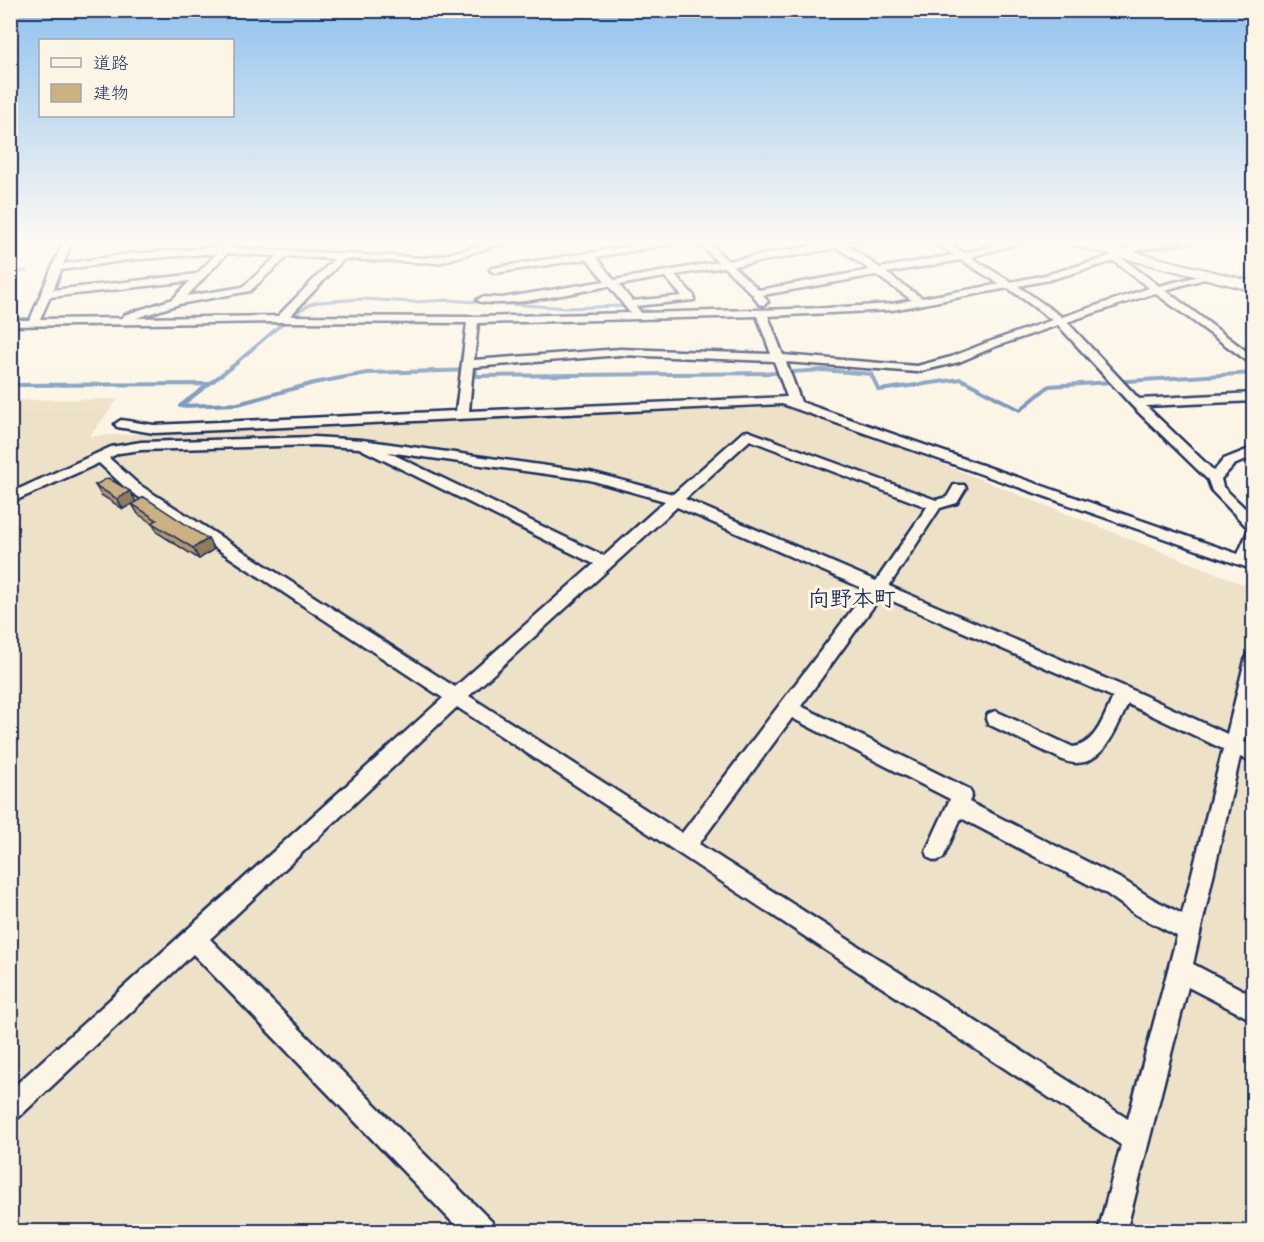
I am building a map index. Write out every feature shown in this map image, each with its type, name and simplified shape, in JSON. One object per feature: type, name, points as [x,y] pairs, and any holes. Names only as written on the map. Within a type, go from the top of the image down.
[{"type":"street","points":[[34,322],[43,300]]},
{"type":"street","points":[[123,321],[129,316],[184,300]]},
{"type":"street","points":[[281,320],[300,300]]},
{"type":"street","points":[[482,300],[508,300]]},
{"type":"street","points":[[627,300],[638,316]]},
{"type":"street","points":[[630,303],[666,300]]},
{"type":"street","points":[[760,300],[778,358],[796,404]]},
{"type":"street","points":[[10,323],[473,320],[638,316],[892,308],[932,300]]},
{"type":"street","points":[[1031,300],[1060,321],[1136,402],[1214,479],[1217,488],[1254,526]]},
{"type":"street","points":[[469,364],[620,352],[778,358],[917,369],[955,360],[990,345],[1123,300]]},
{"type":"street","points":[[1174,300],[1254,363]]},
{"type":"street","points":[[462,415],[473,320]]},
{"type":"street","points":[[1136,402],[1254,397]]},
{"type":"street","points":[[122,424],[154,429],[783,399],[1248,563],[1254,533]]},
{"type":"street","points":[[10,1107],[674,499],[686,492],[747,435],[935,506]]},
{"type":"street","points":[[10,500],[116,450],[141,446],[314,441],[362,444],[590,477],[624,484],[674,499],[1124,694],[1244,750]]},
{"type":"street","points":[[362,444],[605,563]]},
{"type":"street","points":[[1214,479],[1220,469],[1229,462],[1254,451]]},
{"type":"street","points":[[100,457],[133,487],[1135,1139]]},
{"type":"street","points":[[685,846],[870,596],[880,587],[935,506],[952,500],[959,489]]},
{"type":"street","points":[[1112,1232],[1189,930],[1244,750],[1254,660]]},
{"type":"street","points":[[995,719],[1072,755],[1085,754],[1101,740],[1124,694]]},
{"type":"street","points":[[789,708],[962,795],[936,851]]},
{"type":"street","points":[[957,806],[1115,887],[1143,906],[1189,930]]},
{"type":"street","points":[[194,939],[482,1232]]},
{"type":"street","points":[[1180,970],[1254,1009]]},
{"type":"shaded area","points":[[118,399],[90,436],[794,405],[1253,588],[1253,1231],[11,1231],[10,400]]},
{"type":"building","points":[[108,478],[130,491],[117,499],[95,485]]},
{"type":"building","points":[[144,497],[208,539],[193,548],[152,523],[157,520],[132,504]]},
{"type":"waterway","points":[[236,363],[291,316],[310,304],[349,300]]},
{"type":"waterway","points":[[379,300],[414,302],[447,300],[568,308],[618,306],[654,312]]},
{"type":"waterway","points":[[238,362],[180,406],[238,404],[314,383],[367,373],[476,370],[476,376],[775,373],[823,370],[871,374],[879,390],[961,379],[1020,410],[1049,386],[1253,373]]},
{"type":"waterway","points":[[10,385],[208,384]]},
{"type":"district","name":"向野本町","points":[[852,598]]}]
